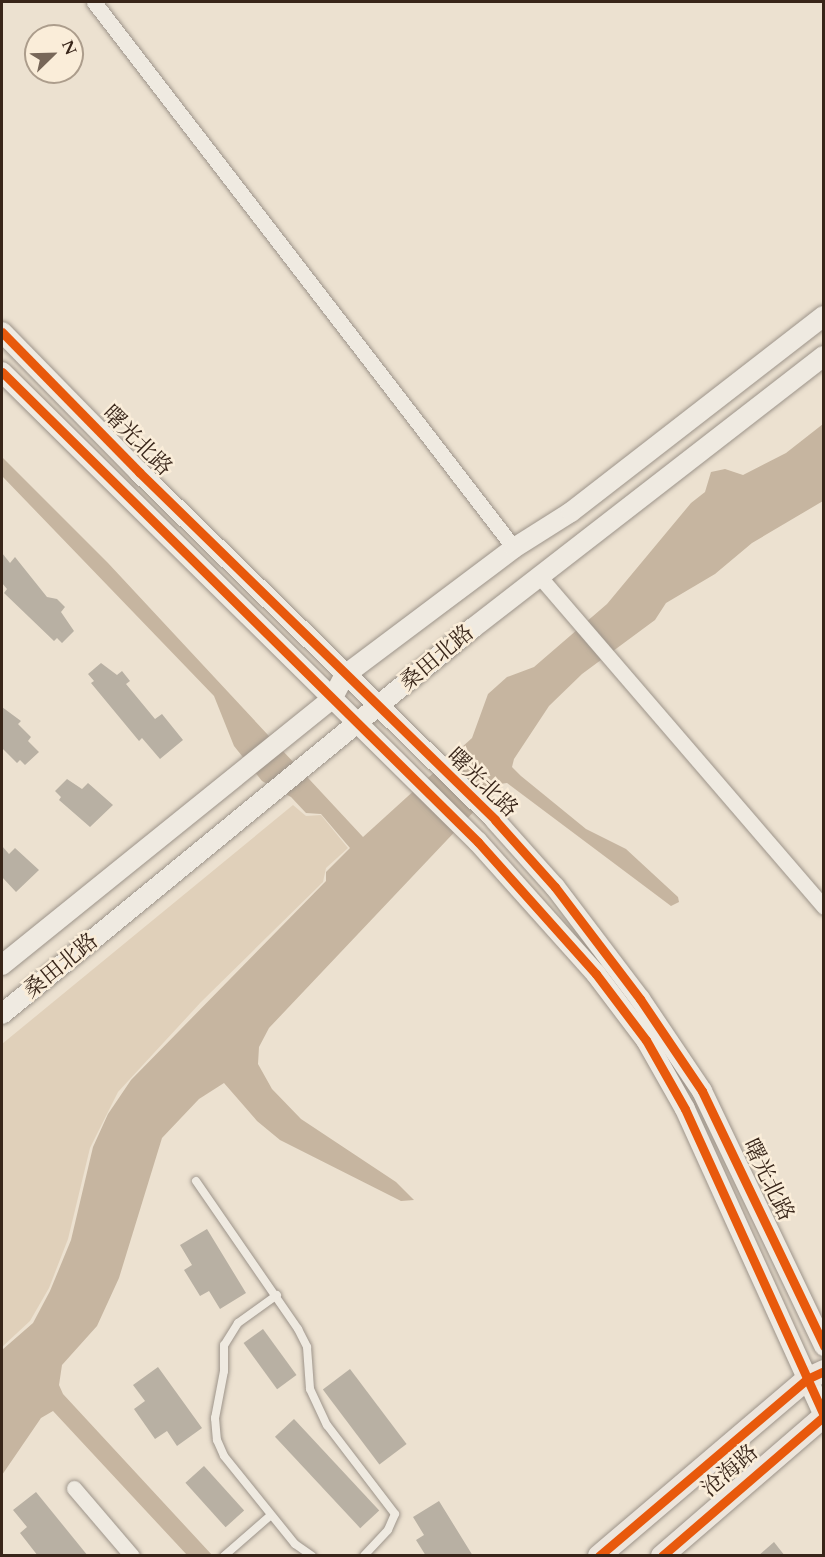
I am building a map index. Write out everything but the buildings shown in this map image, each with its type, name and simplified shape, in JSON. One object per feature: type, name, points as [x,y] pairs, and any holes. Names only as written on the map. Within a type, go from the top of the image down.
[{"type":"main road","name":"桑田北路","points":[[2,965],[332,699],[345,675],[514,548],[571,512],[824,316]]},
{"type":"main road","name":"曙光北路","points":[[2,332],[378,708],[495,820],[562,897],[640,999],[702,1091],[824,1346]]},
{"type":"main road","name":"桑田北路","points":[[2,1014],[637,497],[824,356]]},
{"type":"main road","name":"曙光北路","points":[[2,372],[478,842],[596,974],[645,1040],[685,1109],[815,1375],[824,1416]]},
{"type":"main road","points":[[599,1556],[815,1375]]},
{"type":"main road","name":"沧海路","points":[[662,1556],[824,1416]]},
{"type":"street","points":[[94,2],[514,548]]},
{"type":"street","points":[[540,577],[634,683],[824,907]]},
{"type":"street","points":[[74,1488],[132,1556]]},
{"type":"lane","points":[[196,1181],[277,1296],[306,1347],[310,1389],[327,1425],[387,1499],[395,1514],[388,1530],[364,1556]]},
{"type":"lane","points":[[277,1296],[238,1323],[224,1345],[224,1371],[215,1418],[217,1440],[224,1456],[271,1515],[295,1544],[312,1556]]},
{"type":"lane","points":[[224,1556],[271,1515]]},
{"type":"shaded area","points":[[823,424],[823,501],[752,543],[715,574],[666,603],[655,620],[582,674],[549,706],[514,759],[512,767],[521,776],[586,829],[626,849],[678,897],[679,902],[671,906],[507,783],[500,784],[269,1028],[259,1047],[258,1064],[272,1089],[301,1119],[396,1182],[414,1200],[401,1201],[280,1140],[257,1121],[224,1083],[199,1099],[162,1138],[119,1278],[97,1326],[62,1365],[59,1385],[63,1394],[212,1555],[187,1555],[53,1411],[41,1418],[2,1475],[2,1350],[33,1323],[50,1291],[71,1240],[93,1147],[108,1114],[131,1080],[326,881],[326,872],[350,848],[321,814],[306,813],[291,797],[262,781],[234,746],[214,696],[2,476],[2,457],[108,563],[363,837],[472,738],[488,694],[507,677],[534,667],[607,604],[691,503],[705,492],[711,472],[725,469],[743,475],[786,453]]},
{"type":"shaded area","points":[[293,805],[306,816],[321,815],[348,848],[326,868],[323,882],[201,1002],[118,1092],[90,1148],[68,1239],[49,1288],[30,1321],[2,1347],[2,1044]]},
{"type":"cycle path","points":[[2,332],[139,472],[495,820],[555,887],[640,999],[702,1091],[824,1346]]},
{"type":"cycle path","points":[[2,372],[478,842],[596,974],[646,1040],[685,1109],[824,1416]]},
{"type":"cycle path","points":[[599,1556],[807,1379],[824,1371]]},
{"type":"cycle path","points":[[662,1556],[824,1416]]}]
